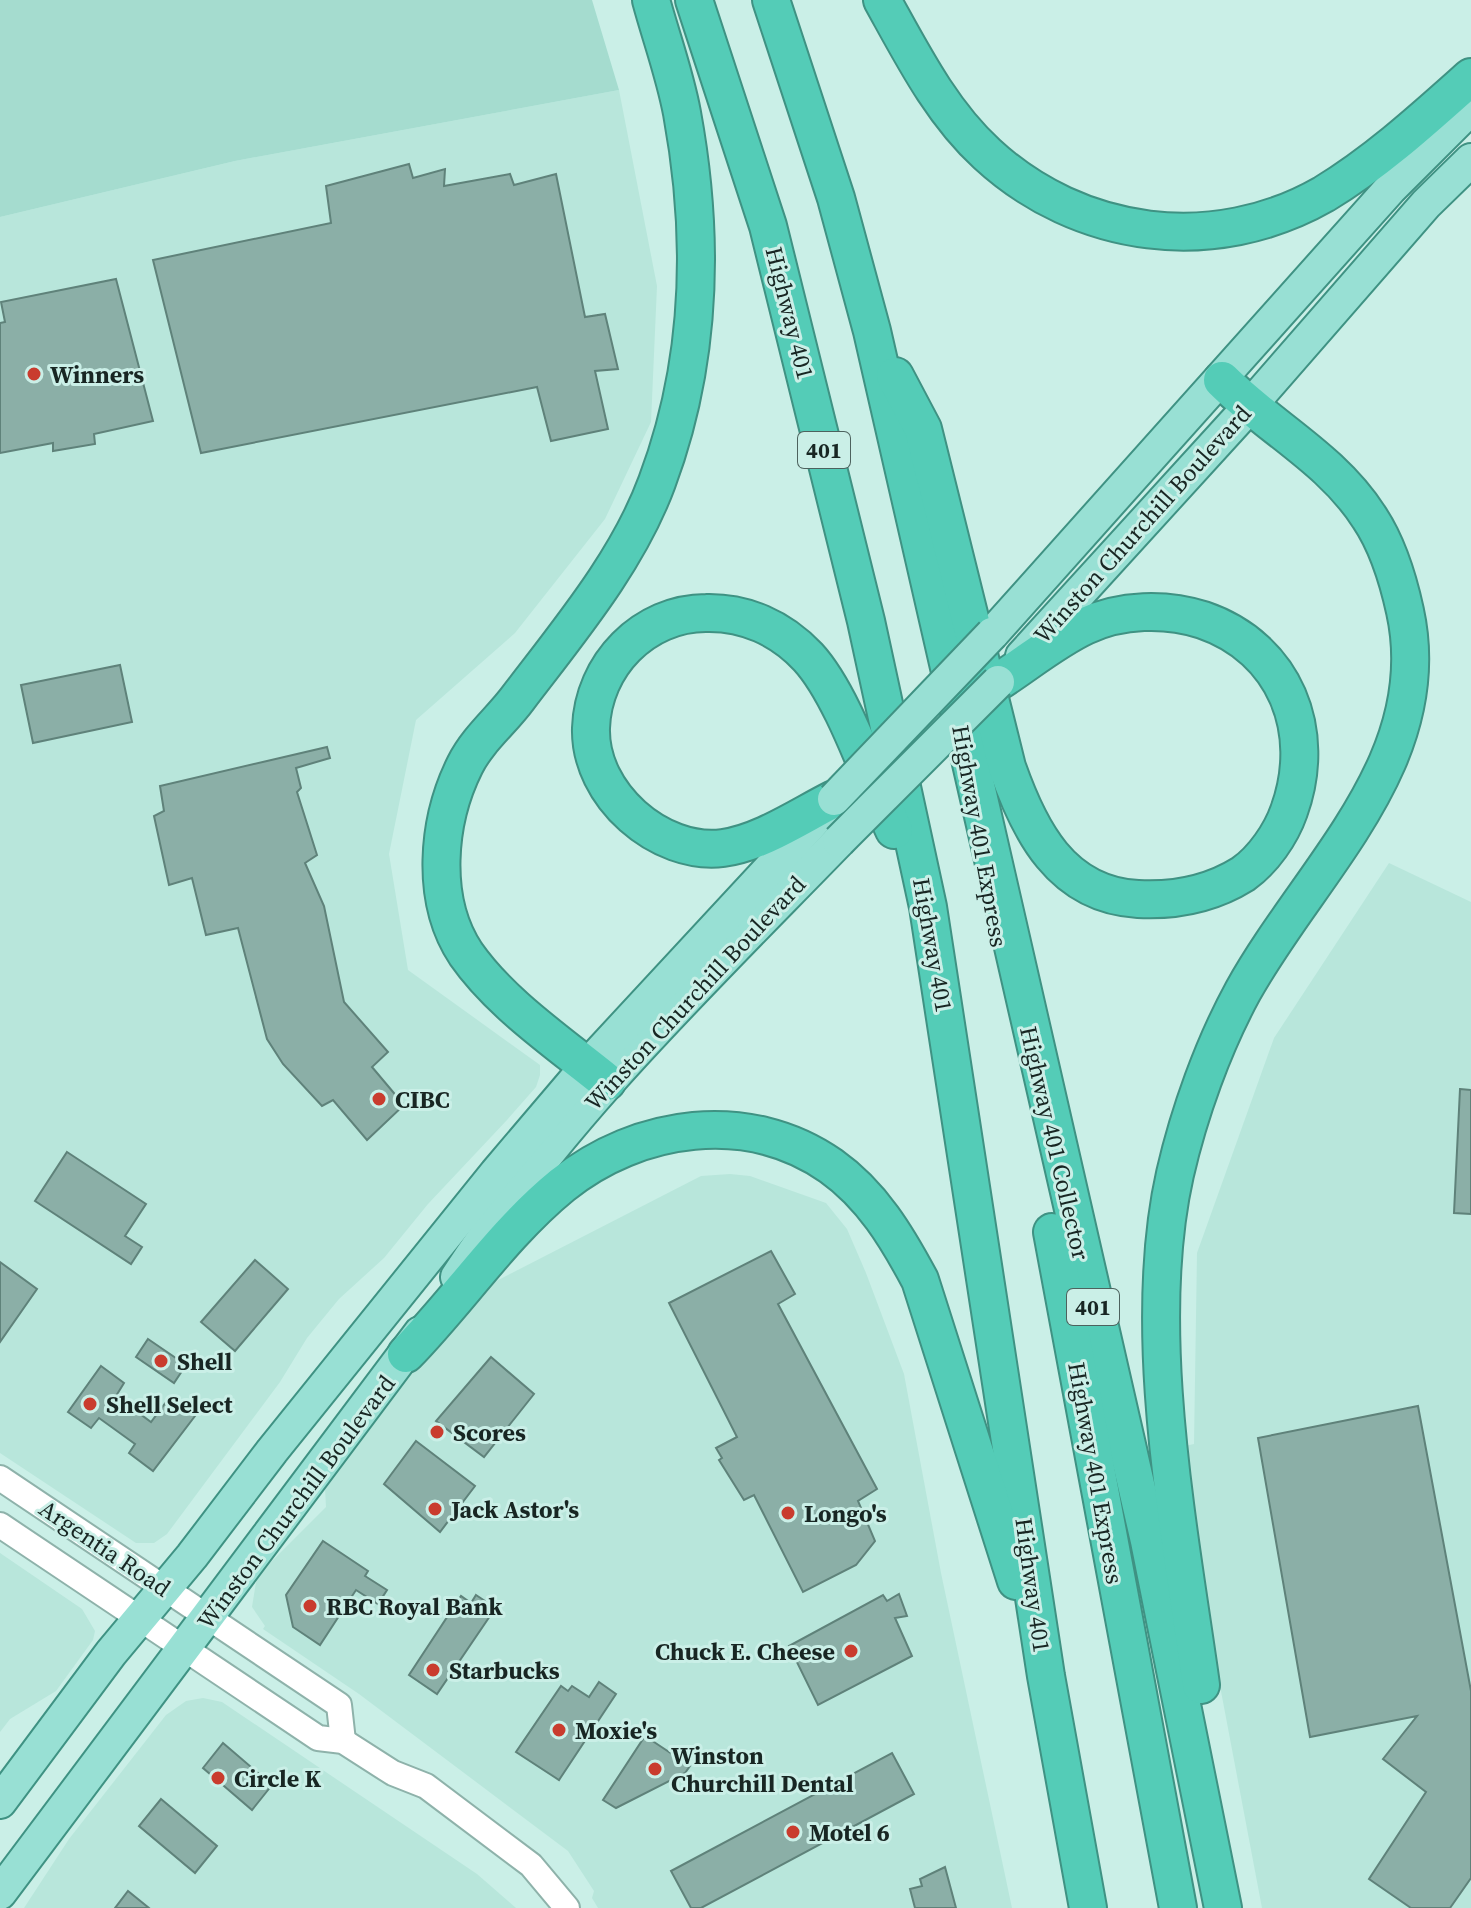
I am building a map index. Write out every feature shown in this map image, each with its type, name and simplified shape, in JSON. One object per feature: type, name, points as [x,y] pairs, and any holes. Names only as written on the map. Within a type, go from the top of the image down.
[{"type":"highway","points":[[597,1074],[509,1000],[466,953],[452,925],[443,890],[441,860],[450,804],[465,765],[583,611],[632,535],[657,483],[676,422],[694,333],[697,231],[681,109],[651,0]]},
{"type":"highway","name":"Highway 401","points":[[694,0],[768,226],[866,621],[928,907],[1046,1676],[1088,1908]]},
{"type":"highway","name":"401","points":[[771,0],[836,198],[872,331],[957,707]]},
{"type":"highway","points":[[882,0],[946,108],[985,153],[1024,185],[1054,203],[1087,217],[1155,231],[1190,232],[1233,226],[1279,214],[1323,194],[1414,127],[1471,77]]},
{"type":"highway","points":[[872,331],[923,429],[1007,767],[1022,810],[1044,850],[1095,888],[1129,898],[1163,900],[1193,896],[1245,872],[1284,826],[1298,787],[1302,744],[1290,697],[1264,657],[1228,629],[1177,612],[1135,613],[1085,626],[998,682]]},
{"type":"highway","points":[[1222,380],[1249,407],[1337,474],[1371,519],[1398,577],[1409,629],[1411,677],[1406,718],[1391,758],[1327,865],[1242,993],[1207,1074],[1175,1175],[1162,1287],[1167,1428],[1232,1908]]},
{"type":"highway","points":[[834,799],[775,829],[722,848],[676,845],[650,832],[612,789],[598,762],[590,730],[604,677],[640,632],[675,615],[723,612],[770,626],[809,659],[825,682],[928,907]]},
{"type":"highway","name":"Highway 401 Express","points":[[957,707],[1178,1908]]},
{"type":"highway","name":"Highway 401 Collector","points":[[957,707],[1149,1541],[1223,1908]]},
{"type":"highway","points":[[406,1354],[537,1206],[609,1153],[662,1134],[700,1130],[758,1135],[797,1147],[832,1167],[862,1193],[902,1246],[920,1280],[1046,1676]]},
{"type":"main road","name":"Winston Churchill Boulevard","points":[[0,1802],[140,1618],[370,1327],[597,1074],[834,799],[992,634],[1390,189],[1471,108]]},
{"type":"main road","name":"Winston Churchill Boulevard","points":[[0,1893],[406,1354],[597,1074],[839,841],[998,682],[1249,407],[1426,204],[1471,160]]},
{"type":"street","name":"Argentia Road","points":[[0,1478],[339,1705],[343,1741]]},
{"type":"street","name":"Argentia Road","points":[[0,1525],[318,1738],[343,1741],[393,1773],[426,1786],[531,1865],[567,1908]]},
{"type":"shaded area","points":[[0,0],[592,0],[619,90],[235,161],[0,217]]},
{"type":"shaded area","points":[[619,90],[657,286],[651,422],[605,519],[515,633],[416,720],[389,854],[408,970],[540,1065],[540,1075],[536,1087],[507,1120],[428,1204],[384,1258],[339,1299],[307,1338],[280,1382],[167,1534],[154,1543],[136,1543],[0,1453],[0,217],[235,161]]},
{"type":"shaded area","points":[[1389,863],[1471,902],[1471,1908],[1262,1908],[1175,1448],[1194,1444],[1197,1253],[1274,1038]]},
{"type":"shaded area","points":[[701,1176],[750,1176],[826,1203],[847,1229],[866,1273],[904,1374],[941,1573],[1012,1908],[598,1908],[592,1898],[594,1891],[568,1851],[359,1694],[263,1629],[265,1626],[252,1607],[257,1576],[326,1507],[325,1488],[471,1294]]},
{"type":"shaded area","points":[[0,1553],[82,1609],[95,1631],[93,1640],[56,1691],[10,1719],[0,1732]]},
{"type":"shaded area","points":[[203,1698],[222,1702],[477,1874],[516,1908],[24,1908],[69,1839],[166,1715],[186,1701]]},
{"type":"building","points":[[409,164],[413,178],[445,169],[444,186],[510,174],[514,185],[556,174],[585,317],[605,314],[618,369],[595,371],[608,429],[551,441],[537,387],[201,453],[153,260],[331,223],[326,186]]},
{"type":"building","points":[[116,279],[153,421],[94,434],[95,444],[53,451],[53,443],[0,453],[0,323],[5,322],[1,302]]},
{"type":"building","points":[[120,665],[132,722],[33,743],[21,685]]},
{"type":"building","points":[[327,747],[330,758],[296,768],[301,788],[297,792],[317,855],[305,863],[324,906],[344,1002],[388,1052],[372,1067],[404,1105],[367,1140],[333,1100],[322,1106],[283,1064],[267,1039],[238,928],[206,935],[192,878],[169,885],[154,816],[164,811],[160,786]]},
{"type":"building","points":[[1460,1089],[1471,1090],[1471,1214],[1454,1213]]},
{"type":"building","points":[[67,1152],[146,1204],[125,1236],[142,1247],[131,1264],[35,1201]]},
{"type":"building","points":[[771,1251],[795,1294],[778,1304],[877,1489],[858,1501],[875,1541],[856,1565],[803,1592],[754,1495],[744,1500],[719,1460],[722,1458],[716,1448],[737,1437],[669,1303]]},
{"type":"building","points":[[255,1260],[288,1289],[235,1351],[201,1322]]},
{"type":"building","points":[[0,1262],[37,1289],[0,1342]]},
{"type":"building","name":"Shell","points":[[148,1339],[186,1365],[174,1383],[136,1357]]},
{"type":"building","points":[[491,1357],[534,1394],[484,1457],[436,1421]]},
{"type":"building","name":"Shell","points":[[101,1366],[124,1383],[116,1396],[151,1422],[169,1398],[195,1416],[153,1471],[129,1453],[135,1444],[99,1418],[91,1428],[68,1412]]},
{"type":"building","points":[[1418,1406],[1471,1691],[1471,1878],[1450,1908],[1411,1908],[1369,1879],[1426,1792],[1383,1759],[1417,1716],[1310,1737],[1258,1438]]},
{"type":"building","name":"Jack Astor's","points":[[416,1441],[475,1486],[440,1532],[384,1484]]},
{"type":"building","points":[[323,1541],[368,1571],[365,1576],[387,1590],[378,1604],[356,1590],[320,1645],[293,1627],[286,1595]]},
{"type":"building","name":"Chuck E. Cheese","points":[[899,1594],[907,1616],[895,1618],[912,1656],[818,1705],[789,1646],[883,1595],[887,1601]]},
{"type":"building","points":[[476,1595],[488,1603],[483,1611],[490,1616],[437,1694],[409,1675],[461,1596],[471,1603]]},
{"type":"building","points":[[599,1682],[616,1694],[559,1780],[516,1752],[561,1686],[568,1691],[572,1686],[589,1697]]},
{"type":"building","name":"Winston Churchill Dental","points":[[645,1736],[690,1766],[685,1773],[616,1808],[603,1800]]},
{"type":"building","points":[[223,1743],[272,1785],[252,1810],[203,1768]]},
{"type":"building","name":"Motel 6","points":[[892,1753],[914,1794],[701,1908],[691,1908],[671,1871]]},
{"type":"building","points":[[161,1799],[217,1846],[195,1873],[139,1826]]},
{"type":"building","points":[[945,1867],[956,1908],[915,1908],[910,1889],[922,1886],[920,1879]]},
{"type":"building","points":[[128,1891],[149,1908],[115,1908]]},
{"type":"place","name":"Winners","points":[[34,374]]},
{"type":"place","name":"CIBC","points":[[379,1099]]},
{"type":"place","name":"Shell","points":[[161,1361]]},
{"type":"place","name":"Shell Select","points":[[90,1404]]},
{"type":"place","name":"Scores","points":[[437,1432]]},
{"type":"place","name":"Jack Astor's","points":[[435,1509]]},
{"type":"place","name":"Longo's","points":[[788,1513]]},
{"type":"place","name":"RBC Royal Bank","points":[[310,1606]]},
{"type":"place","name":"Chuck E. Cheese","points":[[851,1651]]},
{"type":"place","name":"Starbucks","points":[[433,1670]]},
{"type":"place","name":"Moxie's","points":[[559,1730]]},
{"type":"place","name":"Winston Churchill Dental","points":[[655,1769]]},
{"type":"place","name":"Circle K","points":[[218,1778]]},
{"type":"place","name":"Motel 6","points":[[793,1832]]}]
